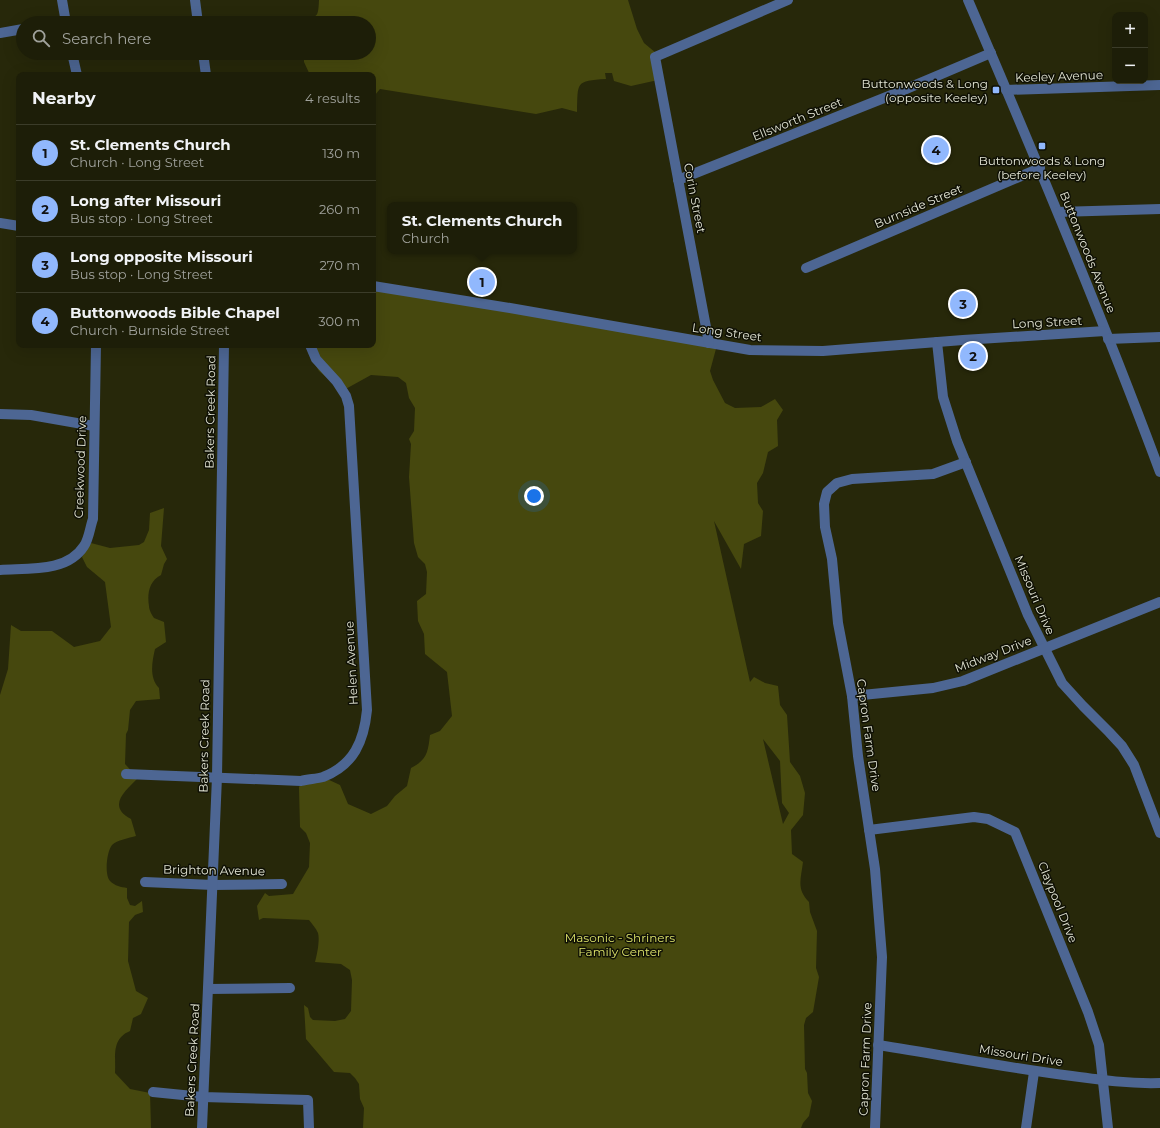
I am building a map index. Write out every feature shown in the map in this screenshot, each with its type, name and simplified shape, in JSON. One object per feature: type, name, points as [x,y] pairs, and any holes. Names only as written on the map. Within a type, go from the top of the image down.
[{"type":"street","points":[[62,0],[63,16]]},
{"type":"street","points":[[195,0],[197,16]]},
{"type":"street","name":"Corin Street","points":[[709,344],[655,57],[788,0]]},
{"type":"street","name":"Buttonwoods Avenue","points":[[968,0],[1058,212],[1129,389],[1160,472]]},
{"type":"street","points":[[0,34],[16,31]]},
{"type":"street","name":"Ellsworth Street","points":[[678,180],[895,94],[991,53]]},
{"type":"street","points":[[74,60],[76,72]]},
{"type":"street","points":[[204,60],[206,72]]},
{"type":"street","name":"Keeley Avenue","points":[[1006,90],[1160,85]]},
{"type":"street","name":"Burnside Street","points":[[806,268],[1040,168]]},
{"type":"street","points":[[1058,212],[1160,208]]},
{"type":"street","points":[[0,223],[16,226]]},
{"type":"street","name":"Long Street","points":[[376,286],[510,308],[750,350],[823,351],[937,342],[1107,335],[1160,337]]},
{"type":"street","name":"Missouri Drive","points":[[937,342],[943,396],[957,441],[1028,615],[1062,683],[1110,732],[1122,746],[1134,765],[1160,832]]},
{"type":"street","name":"Creekwood Drive","points":[[0,570],[42,568],[58,565],[73,558],[85,546],[93,519],[96,348]]},
{"type":"street","name":"Bakers Creek Road","points":[[202,1128],[217,777],[224,348]]},
{"type":"street","name":"Helen Avenue","points":[[126,774],[301,781],[322,777],[340,768],[351,757],[359,744],[365,728],[367,710],[349,406],[346,396],[337,382],[316,359],[311,348]]},
{"type":"street","points":[[0,414],[31,415],[94,426]]},
{"type":"street","name":"Capron Farm Drive","points":[[875,1128],[882,957],[875,869],[858,756],[852,696],[838,623],[832,559],[825,527],[824,504],[827,492],[837,483],[852,479],[933,474],[966,462]]},
{"type":"street","name":"Midway Drive","points":[[852,696],[933,688],[963,681],[1160,602]]},
{"type":"street","name":"Claypool Drive","points":[[869,830],[974,817],[988,819],[1015,832],[1088,1012],[1099,1045],[1108,1128]]},
{"type":"street","name":"Brighton Avenue","points":[[145,882],[212,885],[282,884]]},
{"type":"street","points":[[208,990],[290,988]]},
{"type":"street","name":"Missouri Drive","points":[[878,1045],[1034,1072],[1104,1080],[1160,1083]]},
{"type":"street","points":[[1026,1128],[1034,1072]]},
{"type":"street","points":[[153,1092],[203,1097],[308,1100],[309,1128]]},
{"type":"green space","points":[[319,0],[628,0],[637,29],[644,43],[656,53],[658,80],[631,86],[614,81],[612,73],[605,73],[606,79],[583,82],[580,85],[578,89],[577,112],[562,108],[536,114],[380,89],[376,94],[376,72],[309,72],[304,60],[376,60],[376,16],[315,16],[318,12]]},
{"type":"green space","name":"Masonic - Shriners Family Center","points":[[376,286],[717,345],[710,371],[725,403],[735,408],[761,407],[775,399],[783,410],[777,420],[778,446],[768,452],[763,473],[757,483],[758,503],[763,511],[761,536],[744,544],[741,569],[714,521],[750,682],[754,677],[765,683],[778,686],[780,705],[787,715],[790,762],[800,776],[805,793],[803,815],[791,830],[792,854],[803,862],[800,884],[802,893],[809,902],[810,912],[817,931],[816,968],[819,977],[813,1012],[806,1018],[804,1025],[805,1069],[807,1073],[808,1093],[812,1101],[809,1116],[801,1128],[363,1128],[364,1108],[360,1099],[359,1084],[350,1073],[334,1072],[306,1039],[304,1005],[308,1008],[310,1017],[313,1020],[335,1021],[345,1019],[351,1011],[352,980],[350,970],[341,964],[315,962],[319,936],[309,920],[263,918],[259,920],[257,906],[265,893],[269,896],[293,894],[309,867],[310,843],[306,833],[300,827],[299,787],[301,784],[327,779],[340,785],[348,804],[371,814],[387,806],[395,796],[407,786],[411,768],[424,759],[426,755],[430,735],[440,731],[452,716],[447,672],[425,654],[424,634],[418,621],[417,601],[426,594],[427,572],[425,564],[418,557],[414,543],[409,477],[411,444],[409,439],[414,431],[415,408],[409,398],[406,383],[398,377],[371,375],[342,391],[319,371],[313,361],[309,348],[376,348]],"holes":[[[763,739],[780,761],[782,803],[789,813],[783,824]]]},
{"type":"green space","points":[[164,508],[161,546],[167,559],[161,575],[151,584],[148,597],[153,617],[164,622],[166,642],[155,649],[152,664],[154,680],[159,688],[160,699],[136,701],[130,710],[128,730],[126,734],[125,764],[138,778],[124,793],[119,803],[120,809],[131,819],[136,836],[114,843],[110,848],[107,863],[108,878],[112,883],[120,887],[127,888],[127,898],[130,905],[135,906],[142,901],[143,912],[135,915],[129,922],[128,961],[136,991],[148,998],[141,1014],[133,1018],[130,1031],[124,1034],[117,1043],[115,1054],[115,1073],[130,1089],[150,1093],[151,1128],[0,1128],[0,695],[8,669],[11,625],[21,631],[52,631],[74,647],[100,641],[111,627],[105,582],[87,567],[82,557],[91,543],[110,548],[139,545],[144,542],[149,530],[150,513]]},
{"type":"place","name":"Buttonwoods & Long (opposite Keeley)","points":[[996,90]]},
{"type":"place","name":"Buttonwoods & Long (before Keeley)","points":[[1042,146]]},
{"type":"place","name":"Buttonwoods Bible Chapel","points":[[936,150]]},
{"type":"place","name":"St. Clements Church","points":[[482,282]]},
{"type":"place","name":"Long opposite Missouri","points":[[963,304]]},
{"type":"place","name":"Long after Missouri","points":[[973,356]]}]
